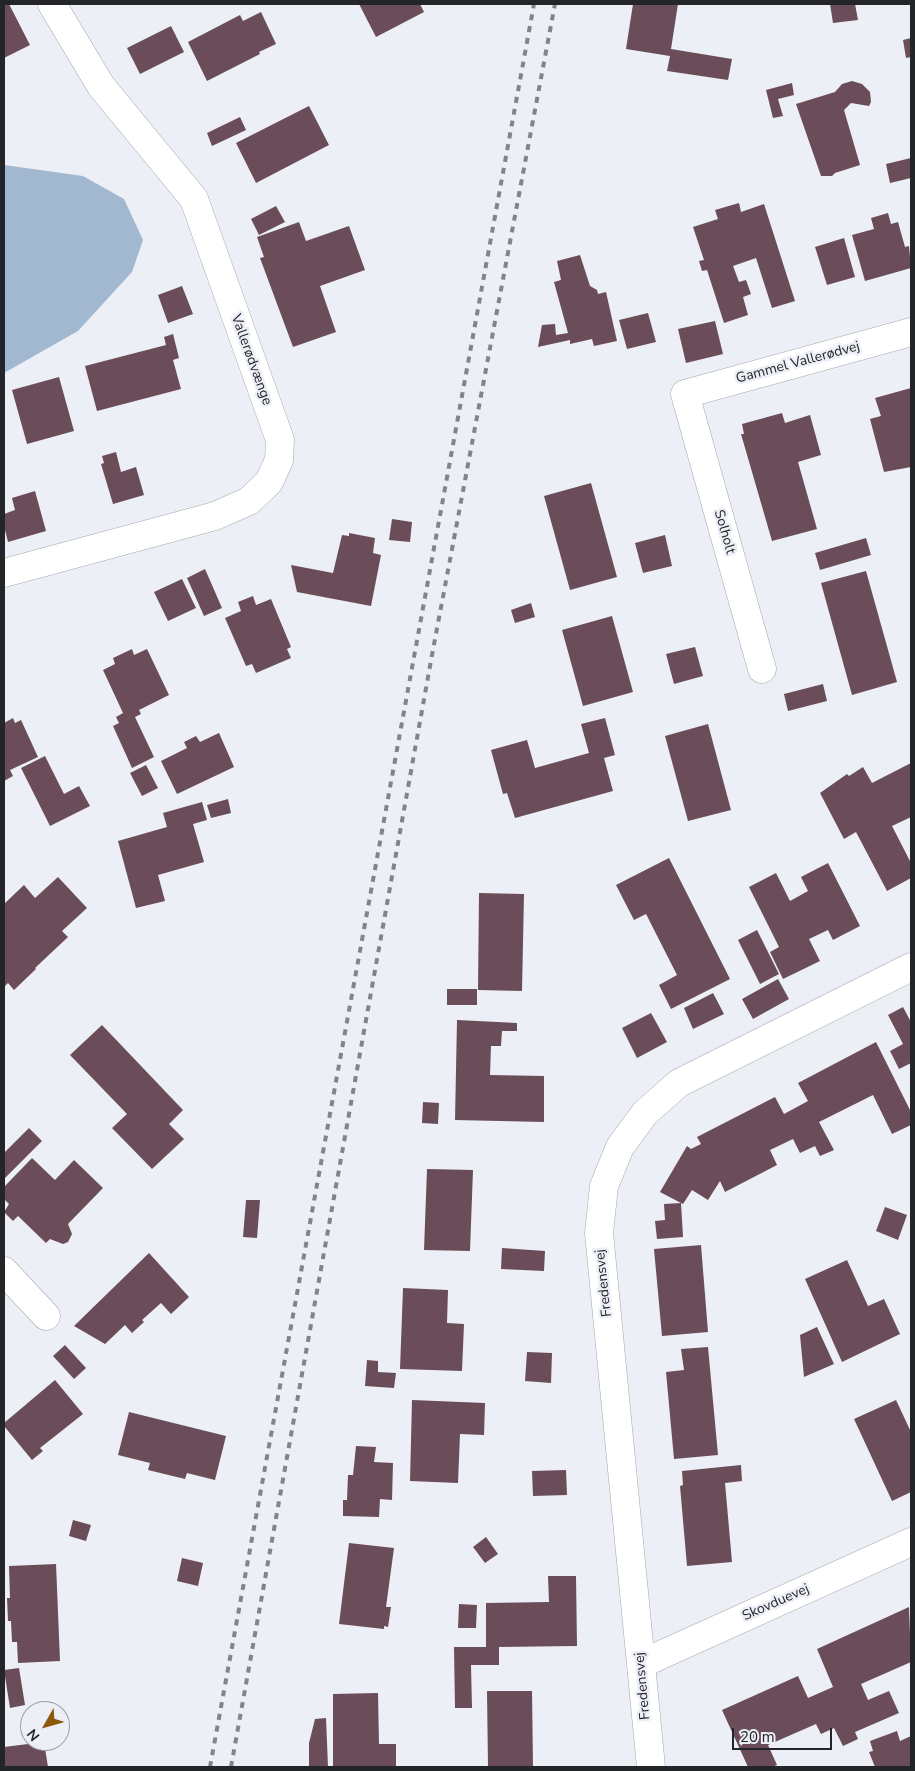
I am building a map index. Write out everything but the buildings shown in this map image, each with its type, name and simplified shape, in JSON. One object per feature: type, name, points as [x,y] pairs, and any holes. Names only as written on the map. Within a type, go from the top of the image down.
[{"type":"street","name":"Vallerødvænge","points":[[4,573],[215,516],[249,501],[269,482],[279,460],[280,440],[194,199],[101,86],[52,4]]},
{"type":"street","name":"Gammel Vallerødvej","points":[[685,394],[911,332]]},
{"type":"street","name":"Solholt","points":[[685,394],[762,669]]},
{"type":"street","name":"Fredensvej","points":[[651,1767],[599,1233],[604,1186],[620,1147],[645,1114],[679,1084],[911,967]]},
{"type":"street","points":[[4,1272],[46,1316]]},
{"type":"street","name":"Skovduevej","points":[[641,1664],[911,1542]]},
{"type":"water","points":[[4,165],[83,176],[124,199],[143,240],[132,272],[78,331],[4,373]]},
{"type":"railway","points":[[210,1767],[534,4]]},
{"type":"railway","points":[[231,1767],[432,655],[555,4]]}]
